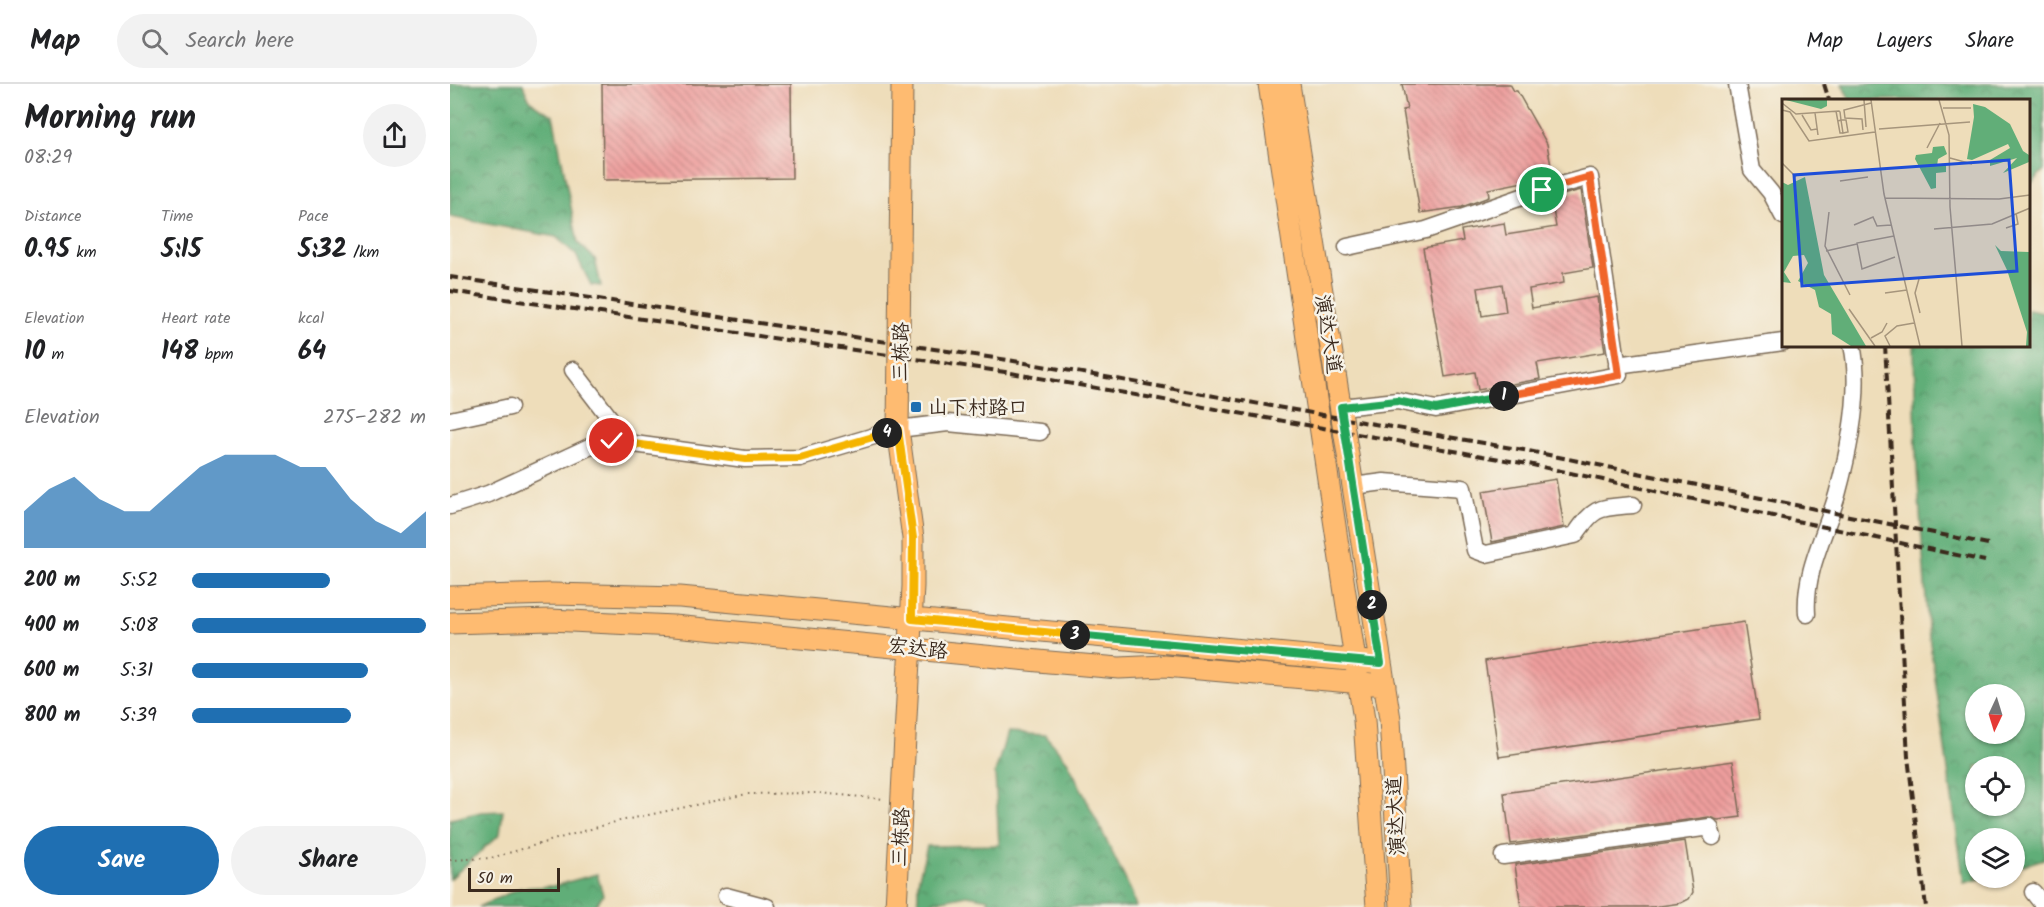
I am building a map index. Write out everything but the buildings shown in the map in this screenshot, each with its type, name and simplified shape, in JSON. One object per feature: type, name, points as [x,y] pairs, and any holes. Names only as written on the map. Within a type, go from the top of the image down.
[{"type":"main road","name":"三栋路","points":[[896,907],[912,619],[913,538],[898,429],[902,84]]},
{"type":"main road","name":"演达大道","points":[[1269,84],[1359,683],[1365,730],[1377,907]]},
{"type":"main road","name":"演达大道","points":[[1289,84],[1389,719],[1401,907]]},
{"type":"main road","name":"宏达路","points":[[450,597],[552,594],[680,597],[1381,663]]},
{"type":"main road","name":"宏达路","points":[[450,623],[550,620],[652,624],[1119,668],[1165,666],[1384,685]]},
{"type":"street","points":[[1737,84],[1752,170],[1782,215]]},
{"type":"street","points":[[1341,407],[1397,401],[1436,409],[1619,375],[1590,177],[1542,190],[1426,230],[1347,247]]},
{"type":"street","points":[[1617,365],[1782,342]]},
{"type":"street","points":[[1807,614],[1805,593],[1808,576],[1837,495],[1854,406],[1856,363],[1852,346]]},
{"type":"street","points":[[573,370],[609,417],[612,441]]},
{"type":"street","points":[[450,420],[510,407]]},
{"type":"street","points":[[450,506],[488,494],[589,447],[612,441],[745,459],[800,458],[898,429],[948,423],[1040,432]]},
{"type":"street","points":[[1353,486],[1384,482],[1463,488],[1475,550],[1486,554],[1575,535],[1591,513],[1606,507],[1633,505]]},
{"type":"street","points":[[1503,856],[1710,827],[1713,837]]},
{"type":"street","points":[[2033,892],[2044,906]]},
{"type":"street","points":[[726,896],[767,907]]},
{"type":"path","points":[[450,860],[491,858],[615,822],[747,794],[818,793],[902,800]]},
{"type":"green space","points":[[450,84],[523,84],[534,104],[553,115],[578,243],[595,259],[601,286],[591,285],[576,255],[556,237],[450,217]]},
{"type":"green space","points":[[1842,84],[2044,84],[2044,170],[2029,186],[2029,99],[1850,99]]},
{"type":"green space","points":[[2029,310],[2044,313],[2044,859],[2025,865],[2025,828],[1965,828],[1964,883],[1928,629],[1916,454],[1914,346],[2029,346]]},
{"type":"green space","points":[[1007,733],[1045,735],[1068,762],[1132,893],[1136,907],[987,907],[989,899],[967,895],[918,905],[918,881],[927,846],[999,845],[995,773]]},
{"type":"green space","points":[[503,811],[500,834],[450,879],[450,819],[481,812]]},
{"type":"green space","points":[[597,874],[603,895],[594,907],[478,907],[520,888],[553,886]]},
{"type":"railway","points":[[1824,84],[1829,99]]},
{"type":"railway","points":[[450,277],[1008,360],[1529,451],[1988,544]]},
{"type":"railway","points":[[450,291],[1005,372],[1528,464],[1985,561]]},
{"type":"railway","points":[[1885,346],[1908,757],[1926,907]]},
{"type":"place","name":"山下村路口","points":[[916,407]]},
{"type":"route","points":[[612,441],[745,459],[800,458],[898,429],[913,538],[912,619],[1381,663],[1341,407],[1372,406],[1397,401],[1436,409],[1619,375],[1590,177],[1542,190]]}]
